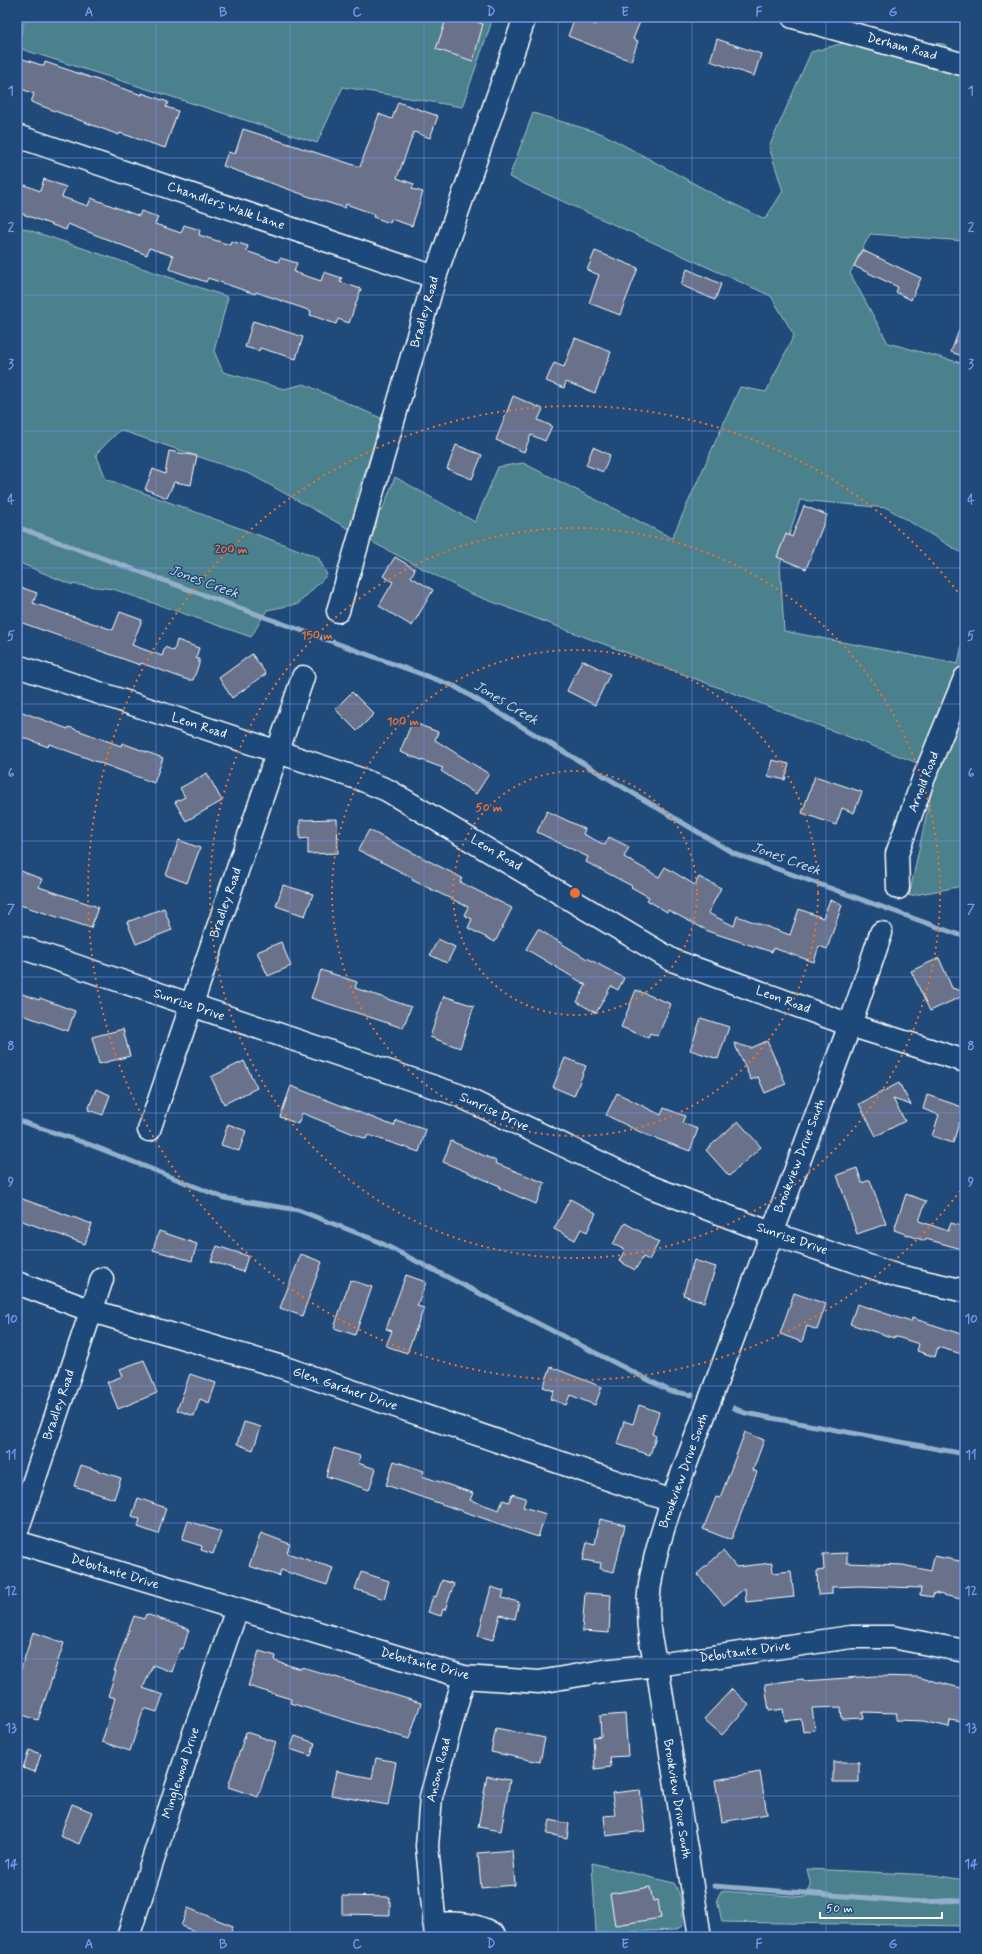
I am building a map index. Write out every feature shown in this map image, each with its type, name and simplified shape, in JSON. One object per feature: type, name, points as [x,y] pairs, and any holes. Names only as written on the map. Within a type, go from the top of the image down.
[{"type":"street","name":"Bradley Road","points":[[338,611],[435,277],[525,17]]},
{"type":"street","name":"Derham Road","points":[[793,17],[965,65]]},
{"type":"street","name":"Chandlers Walk Lane","points":[[17,136],[435,277]]},
{"type":"street","name":"Leon Road","points":[[17,666],[360,779],[387,790],[672,960],[850,1024],[965,1061]]},
{"type":"street","name":"Bradley Road","points":[[149,1130],[303,677]]},
{"type":"street","name":"Arnold Road","points":[[898,888],[897,854],[923,780],[965,678]]},
{"type":"street","points":[[850,1024],[881,933]]},
{"type":"street","name":"Sunrise Drive","points":[[17,946],[458,1095],[651,1187],[771,1233],[898,1276],[965,1291]]},
{"type":"street","name":"Brookview Drive South","points":[[700,1937],[657,1665],[650,1644],[647,1622],[653,1562],[672,1501],[850,1024]]},
{"type":"street","name":"Bradley Road","points":[[17,1531],[102,1279]]},
{"type":"street","name":"Glen Gardner Drive","points":[[17,1283],[92,1310],[282,1367],[672,1501]]},
{"type":"street","name":"Debutante Drive","points":[[17,1542],[464,1677],[539,1682],[604,1671],[657,1665],[851,1637],[892,1637],[965,1651]]},
{"type":"street","name":"Minglewood Drive","points":[[128,1937],[193,1736],[237,1609]]},
{"type":"street","name":"Anson Road","points":[[435,1930],[427,1846],[431,1797],[464,1677]]},
{"type":"street","points":[[435,1930],[473,1925],[488,1930],[496,1937]]},
{"type":"green space","points":[[25,17],[493,18],[462,107],[343,87],[317,143],[18,48]]},
{"type":"green space","points":[[865,37],[944,44],[965,61],[965,241],[870,234],[850,273],[888,343],[965,364],[965,555],[887,508],[800,500],[780,565],[784,631],[958,664],[965,629],[965,882],[963,886],[909,896],[936,770],[469,593],[374,543],[250,474],[120,430],[96,454],[106,479],[318,557],[327,575],[298,604],[267,610],[251,637],[113,589],[70,584],[17,562],[17,226],[228,297],[214,351],[223,372],[284,389],[304,384],[383,419],[356,498],[382,511],[395,477],[475,522],[498,467],[523,463],[672,538],[740,387],[766,392],[794,335],[771,296],[509,177],[533,113],[603,134],[719,197],[765,219],[783,191],[769,147],[811,52]]},
{"type":"green space","points":[[592,1863],[674,1883],[682,1904],[683,1925],[676,1930],[596,1933]]},
{"type":"green space","points":[[807,1869],[933,1875],[965,1880],[965,1926],[722,1922],[717,1899],[721,1891],[806,1897],[811,1886]]},
{"type":"building","points":[[447,17],[463,17],[483,24],[473,61],[436,49]]},
{"type":"building","points":[[575,17],[596,25],[599,17],[642,17],[633,39],[638,41],[631,61],[568,36]]},
{"type":"building","points":[[717,39],[761,54],[754,76],[710,61]]},
{"type":"building","points":[[17,57],[44,66],[45,62],[142,95],[142,93],[168,102],[166,107],[178,111],[165,148],[120,133],[119,135],[31,102],[34,94],[17,87]]},
{"type":"building","points":[[398,102],[438,116],[430,138],[414,132],[397,178],[414,184],[412,189],[423,192],[412,226],[391,219],[390,223],[373,217],[374,214],[346,204],[345,208],[223,166],[228,152],[235,154],[243,129],[360,167],[379,114],[392,119]]},
{"type":"building","points":[[44,179],[66,187],[62,197],[88,206],[91,198],[139,216],[141,211],[158,217],[155,224],[181,233],[184,225],[200,230],[199,235],[230,245],[231,241],[248,246],[246,251],[278,262],[280,258],[297,263],[294,272],[321,281],[324,272],[342,278],[340,282],[361,289],[349,323],[338,319],[336,324],[310,315],[311,311],[256,292],[255,294],[208,278],[206,282],[169,269],[173,256],[149,248],[147,255],[68,224],[66,230],[17,212],[17,182],[40,191]]},
{"type":"building","points":[[862,250],[921,278],[911,300],[896,292],[898,287],[854,266]]},
{"type":"building","points":[[595,251],[638,268],[620,315],[589,303],[599,275],[587,270]]},
{"type":"building","points":[[687,269],[721,284],[715,300],[681,285]]},
{"type":"building","points":[[965,317],[965,357],[951,352]]},
{"type":"building","points":[[253,321],[303,337],[296,359],[260,348],[259,351],[245,347]]},
{"type":"building","points":[[575,338],[611,352],[595,393],[566,382],[564,388],[546,381],[554,363],[564,367]]},
{"type":"building","points":[[513,396],[543,409],[538,420],[552,426],[545,441],[531,435],[524,452],[496,440]]},
{"type":"building","points":[[456,445],[482,455],[472,479],[447,469]]},
{"type":"building","points":[[593,447],[610,455],[603,472],[586,465]]},
{"type":"building","points":[[169,451],[197,456],[191,485],[174,482],[167,498],[145,489],[153,469],[165,474]]},
{"type":"building","points":[[804,506],[827,515],[806,569],[777,557],[786,534],[792,537]]},
{"type":"building","points":[[395,557],[415,569],[411,577],[433,590],[412,626],[379,606],[393,582],[383,576]]},
{"type":"building","points":[[17,586],[37,593],[33,603],[113,630],[120,612],[142,620],[132,645],[162,656],[165,647],[174,651],[177,640],[199,648],[196,658],[199,659],[199,664],[193,680],[188,680],[141,663],[140,665],[17,621]]},
{"type":"building","points":[[252,654],[266,674],[232,698],[219,678]]},
{"type":"building","points":[[582,660],[610,674],[595,705],[567,691]]},
{"type":"building","points":[[352,692],[374,714],[357,731],[335,709]]},
{"type":"building","points":[[17,710],[68,729],[69,727],[121,746],[122,743],[163,758],[154,783],[49,744],[48,747],[17,735]]},
{"type":"building","points":[[412,722],[438,732],[435,740],[489,774],[476,794],[441,771],[443,768],[400,752]]},
{"type":"building","points":[[772,760],[789,764],[785,780],[768,776]]},
{"type":"building","points":[[207,773],[222,801],[186,821],[175,802],[185,797],[180,788]]},
{"type":"building","points":[[815,776],[862,792],[854,813],[842,808],[836,825],[802,813]]},
{"type":"building","points":[[547,811],[585,829],[583,834],[605,845],[609,837],[629,847],[624,857],[659,877],[665,867],[695,885],[699,877],[721,888],[708,913],[734,926],[737,916],[790,935],[799,909],[823,918],[830,900],[842,905],[827,949],[819,946],[814,962],[773,948],[772,952],[710,932],[668,910],[667,912],[647,900],[649,897],[631,887],[632,886],[586,862],[588,857],[537,832]]},
{"type":"building","points":[[337,819],[338,853],[308,854],[308,838],[300,839],[300,820]]},
{"type":"building","points":[[369,830],[462,878],[460,882],[512,908],[495,942],[468,928],[472,919],[464,915],[468,907],[412,880],[413,878],[358,850]]},
{"type":"building","points":[[179,840],[200,848],[187,883],[166,875]]},
{"type":"building","points":[[21,871],[42,879],[39,887],[98,907],[91,928],[17,904],[17,882]]},
{"type":"building","points":[[283,885],[313,894],[305,916],[276,906]]},
{"type":"building","points":[[164,908],[172,930],[136,944],[127,922]]},
{"type":"building","points":[[538,929],[587,959],[624,978],[618,990],[611,986],[596,1013],[577,1002],[586,985],[526,949]]},
{"type":"building","points":[[438,939],[455,947],[447,963],[430,955]]},
{"type":"building","points":[[281,942],[291,966],[268,976],[257,952]]},
{"type":"building","points":[[939,958],[952,988],[965,992],[965,995],[930,1011],[911,971]]},
{"type":"building","points":[[321,970],[357,982],[355,988],[411,1007],[403,1028],[311,998]]},
{"type":"building","points":[[636,990],[671,1004],[658,1036],[650,1033],[648,1038],[621,1027]]},
{"type":"building","points":[[17,992],[39,1000],[40,998],[75,1011],[68,1031],[17,1013]]},
{"type":"building","points":[[444,996],[474,1006],[460,1048],[430,1037]]},
{"type":"building","points":[[701,1018],[729,1027],[718,1059],[690,1050]]},
{"type":"building","points":[[123,1029],[130,1056],[99,1064],[92,1037]]},
{"type":"building","points":[[767,1041],[786,1084],[765,1093],[758,1077],[751,1080],[734,1043],[751,1048]]},
{"type":"building","points":[[565,1058],[586,1066],[574,1096],[553,1087]]},
{"type":"building","points":[[244,1061],[257,1088],[224,1104],[211,1077]]},
{"type":"building","points":[[899,1083],[911,1105],[893,1099],[905,1121],[876,1136],[859,1104]]},
{"type":"building","points":[[291,1086],[394,1126],[396,1120],[426,1130],[419,1152],[368,1135],[366,1139],[302,1113],[298,1124],[280,1117]]},
{"type":"building","points":[[96,1089],[110,1095],[103,1115],[88,1110]]},
{"type":"building","points":[[617,1093],[661,1115],[664,1108],[685,1116],[682,1123],[698,1129],[690,1151],[644,1134],[606,1115]]},
{"type":"building","points":[[927,1095],[965,1108],[965,1125],[959,1123],[953,1143],[932,1136],[939,1115],[923,1109]]},
{"type":"building","points":[[738,1121],[761,1147],[729,1176],[706,1150]]},
{"type":"building","points":[[228,1124],[246,1131],[239,1151],[221,1145]]},
{"type":"building","points":[[451,1141],[496,1161],[495,1163],[545,1183],[536,1204],[499,1188],[500,1186],[443,1162]]},
{"type":"building","points":[[857,1168],[862,1183],[870,1180],[886,1224],[857,1234],[837,1175]]},
{"type":"building","points":[[906,1194],[926,1201],[919,1221],[948,1231],[951,1223],[965,1227],[965,1250],[926,1239],[925,1241],[894,1230]]},
{"type":"building","points":[[17,1197],[92,1224],[85,1244],[17,1219]]},
{"type":"building","points":[[570,1199],[596,1213],[587,1232],[581,1229],[575,1240],[554,1229]]},
{"type":"building","points":[[625,1223],[659,1242],[649,1260],[643,1257],[635,1270],[619,1261],[625,1250],[613,1244]]},
{"type":"building","points":[[159,1231],[197,1244],[192,1261],[153,1250]]},
{"type":"building","points":[[217,1246],[248,1256],[243,1272],[211,1261]]},
{"type":"building","points":[[301,1254],[322,1262],[302,1316],[280,1308]]},
{"type":"building","points":[[694,1260],[716,1267],[704,1302],[683,1295]]},
{"type":"building","points":[[406,1275],[426,1282],[417,1306],[424,1308],[407,1353],[386,1346],[392,1331],[386,1329]]},
{"type":"building","points":[[350,1280],[372,1287],[355,1335],[334,1328]]},
{"type":"building","points":[[794,1293],[826,1304],[817,1330],[807,1326],[802,1342],[780,1334]]},
{"type":"building","points":[[857,1304],[911,1322],[912,1318],[965,1335],[965,1355],[938,1347],[935,1357],[917,1351],[919,1344],[850,1324]]},
{"type":"building","points":[[144,1360],[157,1393],[118,1409],[107,1382],[123,1376],[120,1369]]},
{"type":"building","points":[[551,1367],[602,1387],[595,1405],[570,1395],[566,1405],[550,1399],[554,1391],[543,1387]]},
{"type":"building","points":[[190,1374],[216,1383],[209,1403],[200,1399],[194,1416],[177,1410]]},
{"type":"building","points":[[639,1405],[659,1412],[652,1434],[656,1436],[650,1455],[617,1444],[624,1421],[633,1424]]},
{"type":"building","points":[[244,1422],[261,1427],[253,1450],[237,1444]]},
{"type":"building","points":[[745,1432],[764,1440],[753,1470],[757,1472],[731,1540],[703,1529],[716,1497],[720,1498]]},
{"type":"building","points":[[334,1448],[360,1456],[358,1463],[376,1469],[369,1490],[326,1476]]},
{"type":"building","points":[[394,1461],[424,1471],[422,1476],[473,1493],[470,1500],[499,1510],[503,1500],[509,1502],[512,1494],[526,1498],[523,1507],[546,1514],[538,1537],[386,1485]]},
{"type":"building","points":[[81,1465],[121,1478],[114,1499],[74,1486]]},
{"type":"building","points":[[138,1498],[166,1508],[158,1534],[138,1527],[140,1519],[132,1516]]},
{"type":"building","points":[[600,1519],[625,1525],[614,1572],[600,1569],[601,1563],[583,1560],[587,1542],[595,1544]]},
{"type":"building","points":[[188,1521],[221,1532],[213,1554],[201,1550],[202,1546],[182,1540]]},
{"type":"building","points":[[261,1533],[290,1544],[287,1553],[333,1568],[327,1585],[281,1570],[279,1576],[249,1566]]},
{"type":"building","points":[[723,1551],[736,1567],[772,1563],[773,1573],[791,1571],[794,1597],[746,1602],[745,1588],[724,1605],[697,1574]]},
{"type":"building","points":[[847,1553],[847,1563],[903,1565],[931,1571],[934,1556],[965,1562],[965,1600],[934,1593],[933,1597],[920,1595],[921,1588],[860,1586],[832,1587],[832,1594],[818,1595],[817,1571],[824,1570],[823,1554]]},
{"type":"building","points":[[361,1572],[389,1581],[384,1599],[355,1589]]},
{"type":"building","points":[[442,1580],[454,1584],[445,1610],[443,1609],[441,1616],[428,1612],[433,1596],[436,1597]]},
{"type":"building","points":[[491,1587],[504,1591],[502,1598],[519,1602],[515,1619],[500,1615],[493,1640],[478,1636]]},
{"type":"building","points":[[585,1593],[611,1595],[609,1633],[582,1631]]},
{"type":"building","points":[[146,1614],[189,1629],[183,1649],[180,1648],[172,1672],[153,1665],[143,1688],[163,1695],[157,1712],[144,1708],[130,1751],[102,1742],[115,1698],[108,1696],[116,1671],[114,1671],[134,1616],[144,1619]]},
{"type":"building","points":[[33,1632],[64,1643],[38,1720],[17,1713],[17,1681]]},
{"type":"building","points":[[259,1651],[276,1656],[275,1661],[301,1669],[302,1667],[421,1703],[409,1739],[290,1703],[291,1699],[248,1686]]},
{"type":"building","points":[[875,1676],[917,1677],[965,1689],[965,1708],[962,1722],[950,1720],[949,1727],[923,1721],[896,1720],[897,1713],[863,1712],[864,1718],[842,1719],[841,1707],[812,1708],[815,1730],[803,1732],[801,1719],[785,1721],[783,1709],[769,1711],[765,1684],[803,1679],[804,1681]]},
{"type":"building","points":[[732,1689],[749,1705],[722,1735],[704,1719]]},
{"type":"building","points":[[625,1714],[628,1756],[610,1757],[611,1767],[595,1769],[593,1737],[601,1736],[600,1716]]},
{"type":"building","points":[[496,1728],[545,1738],[540,1762],[491,1752]]},
{"type":"building","points":[[246,1732],[276,1742],[258,1797],[228,1787]]},
{"type":"building","points":[[295,1736],[315,1743],[311,1756],[290,1749]]},
{"type":"building","points":[[29,1750],[41,1754],[35,1772],[23,1768]]},
{"type":"building","points":[[376,1758],[396,1762],[388,1805],[331,1795],[336,1771],[372,1778]]},
{"type":"building","points":[[833,1762],[859,1762],[859,1782],[833,1782]]},
{"type":"building","points":[[760,1772],[767,1814],[722,1822],[715,1780]]},
{"type":"building","points":[[487,1776],[510,1780],[501,1831],[478,1827]]},
{"type":"building","points":[[640,1790],[645,1831],[606,1836],[604,1816],[615,1815],[612,1793]]},
{"type":"building","points":[[72,1804],[92,1812],[79,1844],[60,1836]]},
{"type":"building","points":[[550,1820],[569,1824],[567,1838],[547,1834]]},
{"type":"building","points":[[512,1850],[515,1885],[481,1888],[478,1853]]},
{"type":"building","points":[[650,1887],[653,1901],[658,1900],[661,1918],[615,1925],[610,1894]]},
{"type":"building","points":[[342,1896],[390,1897],[390,1915],[342,1914]]},
{"type":"building","points":[[188,1908],[233,1926],[229,1937],[209,1937],[181,1926]]},
{"type":"waterway","name":"Jones Creek","points":[[17,527],[454,686],[733,853],[965,937]]},
{"type":"waterway","points":[[17,1120],[91,1145],[224,1198],[298,1210],[375,1240],[670,1391],[692,1395]]},
{"type":"waterway","points":[[734,1408],[745,1413],[965,1454]]},
{"type":"waterway","points":[[714,1886],[920,1902],[965,1900]]}]
